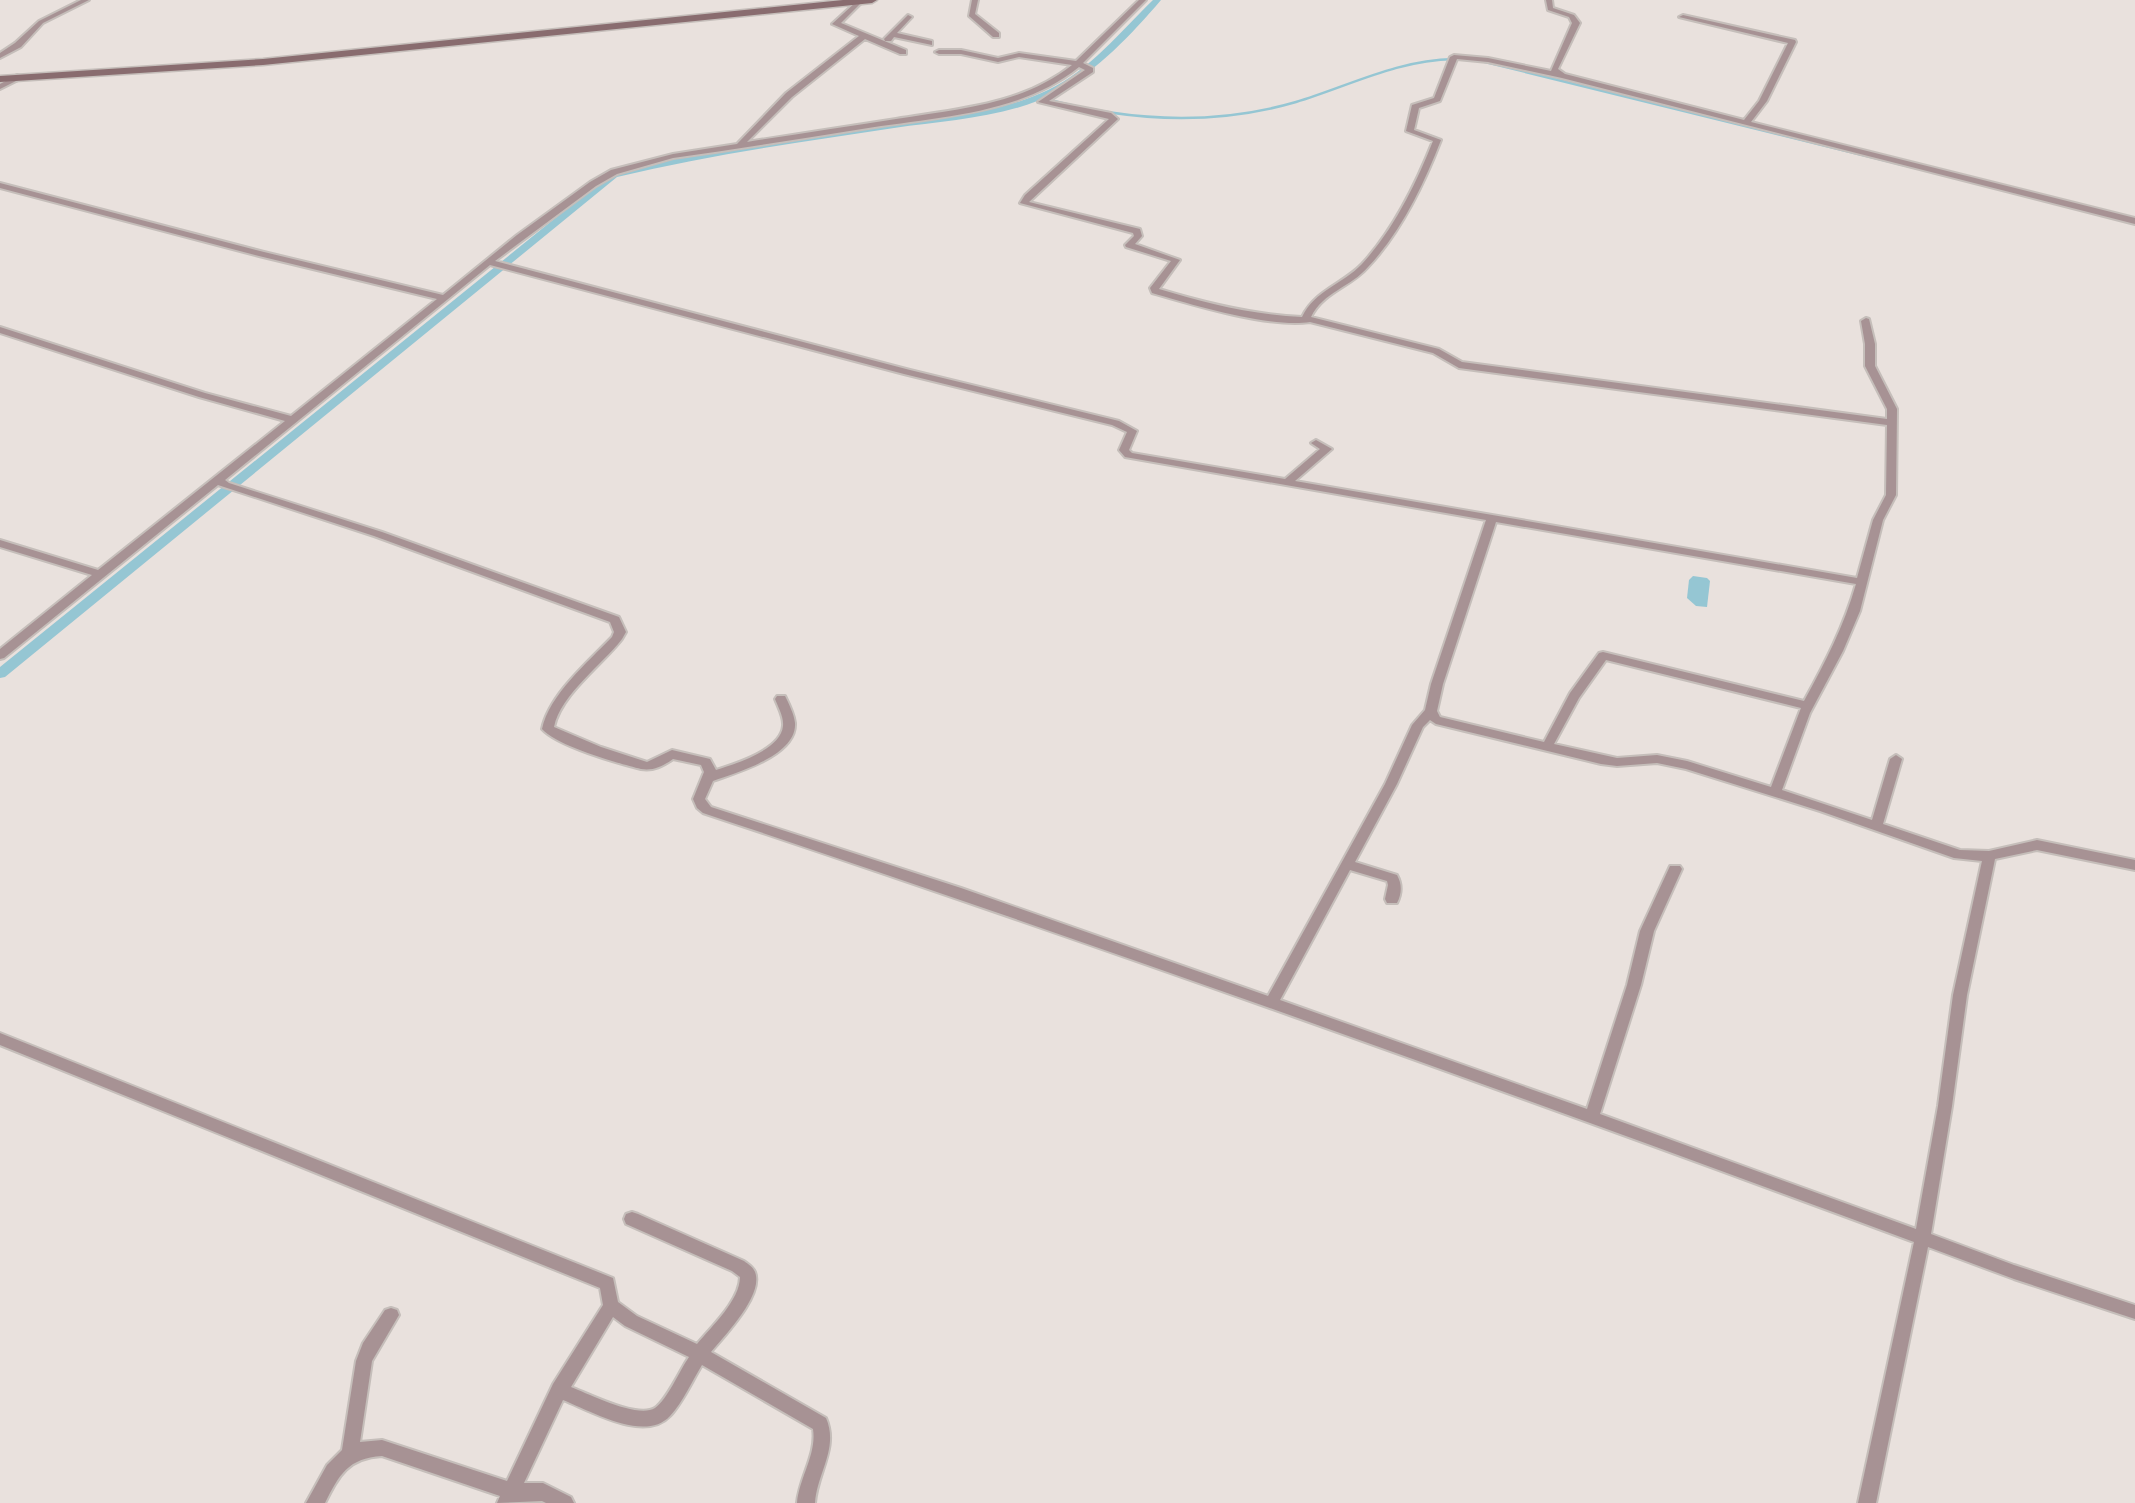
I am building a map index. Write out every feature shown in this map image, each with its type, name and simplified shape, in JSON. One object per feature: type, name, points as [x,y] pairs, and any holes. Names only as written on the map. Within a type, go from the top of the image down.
[{"type":"main road","points":[[0,79],[263,62],[872,0]]},
{"type":"street","points":[[0,56],[18,45],[41,22],[86,0]]},
{"type":"street","points":[[975,0],[971,15],[996,35]]},
{"type":"street","points":[[1143,0],[1084,67],[1046,99],[1045,104],[1114,118],[1024,203],[1137,231],[1138,236],[1129,245],[1177,260],[1154,288],[1155,291],[1237,310],[1307,320],[1436,351],[1459,365],[1892,423]]},
{"type":"street","points":[[1549,0],[1550,9],[1572,16],[1576,23],[1554,70],[1562,76]]},
{"type":"street","points":[[858,3],[850,13],[836,22],[903,52]]},
{"type":"street","points":[[883,44],[908,17]]},
{"type":"street","points":[[1683,18],[1792,41],[1768,92],[1746,123]]},
{"type":"street","points":[[892,34],[929,43]]},
{"type":"street","points":[[739,146],[753,129],[789,96],[864,36]]},
{"type":"street","points":[[939,52],[961,52],[998,60],[1019,55],[1084,67]]},
{"type":"street","points":[[1307,320],[1307,315],[1327,292],[1350,279],[1364,267],[1394,223],[1437,140],[1410,131],[1415,107],[1437,99],[1453,58],[1488,60],[1562,76],[2135,220]]},
{"type":"street","points":[[0,655],[99,574],[227,484],[293,420],[575,196],[614,172],[673,156],[988,106],[1046,87],[1084,67]]},
{"type":"street","points":[[0,86],[20,77]]},
{"type":"street","points":[[0,185],[262,254],[445,298]]},
{"type":"street","points":[[492,264],[1115,423],[1132,431],[1124,450],[1129,455],[1490,520],[1863,582]]},
{"type":"street","points":[[1775,793],[1808,706],[1837,651],[1863,582],[1877,525],[1891,495],[1892,409],[1870,366],[1866,321]]},
{"type":"street","points":[[0,330],[202,395],[293,420]]},
{"type":"street","points":[[1287,482],[1328,449],[1315,443]]},
{"type":"street","points":[[227,484],[378,534],[615,620],[619,625],[617,639],[558,705],[547,723],[548,729],[569,741],[641,766],[657,764],[672,754],[696,758],[710,767],[699,799],[701,805],[708,810],[956,892],[1592,1118],[1922,1239],[2135,1312]]},
{"type":"street","points":[[1490,520],[1437,684],[1431,711],[1433,718],[1447,725],[1617,762],[1661,760],[1775,793],[1959,855],[1989,856],[2037,845],[2135,865]]},
{"type":"street","points":[[0,543],[99,574]]},
{"type":"street","points":[[1547,747],[1574,696],[1603,656],[1808,706]]},
{"type":"street","points":[[708,778],[764,755],[784,741],[789,722],[781,699]]},
{"type":"street","points":[[1271,1003],[1391,784],[1418,725],[1431,711]]},
{"type":"street","points":[[1876,826],[1896,759]]},
{"type":"street","points":[[1867,1503],[1922,1239],[1945,1106],[1960,995],[1989,856]]},
{"type":"street","points":[[1347,864],[1392,878],[1395,885],[1392,899]]},
{"type":"street","points":[[1592,1118],[1634,985],[1647,931],[1659,911],[1675,869]]},
{"type":"street","points":[[0,1039],[607,1283],[611,1306],[559,1391],[509,1498]]},
{"type":"street","points":[[559,1391],[628,1418],[642,1420],[657,1417],[666,1409],[699,1355],[741,1302],[748,1286],[748,1274],[738,1266],[632,1219]]},
{"type":"street","points":[[611,1306],[631,1321],[699,1355],[820,1424],[824,1439],[809,1481],[806,1503]]},
{"type":"street","points":[[350,1453],[364,1362],[369,1348],[391,1315]]},
{"type":"street","points":[[315,1503],[340,1462],[350,1453],[367,1447],[382,1448],[509,1498],[543,1492],[565,1503]]},
{"type":"water","points":[[1693,576],[1710,581],[1707,607],[1696,606],[1687,598],[1689,580]]},
{"type":"waterway","points":[[0,674],[614,175],[720,153],[997,110],[1035,99],[1082,72],[1108,50],[1157,0]]},
{"type":"waterway","points":[[1039,97],[1135,116],[1199,118],[1232,115],[1296,102],[1393,69],[1433,60],[1454,59]]},
{"type":"waterway","points":[[1477,60],[1915,168]]}]
